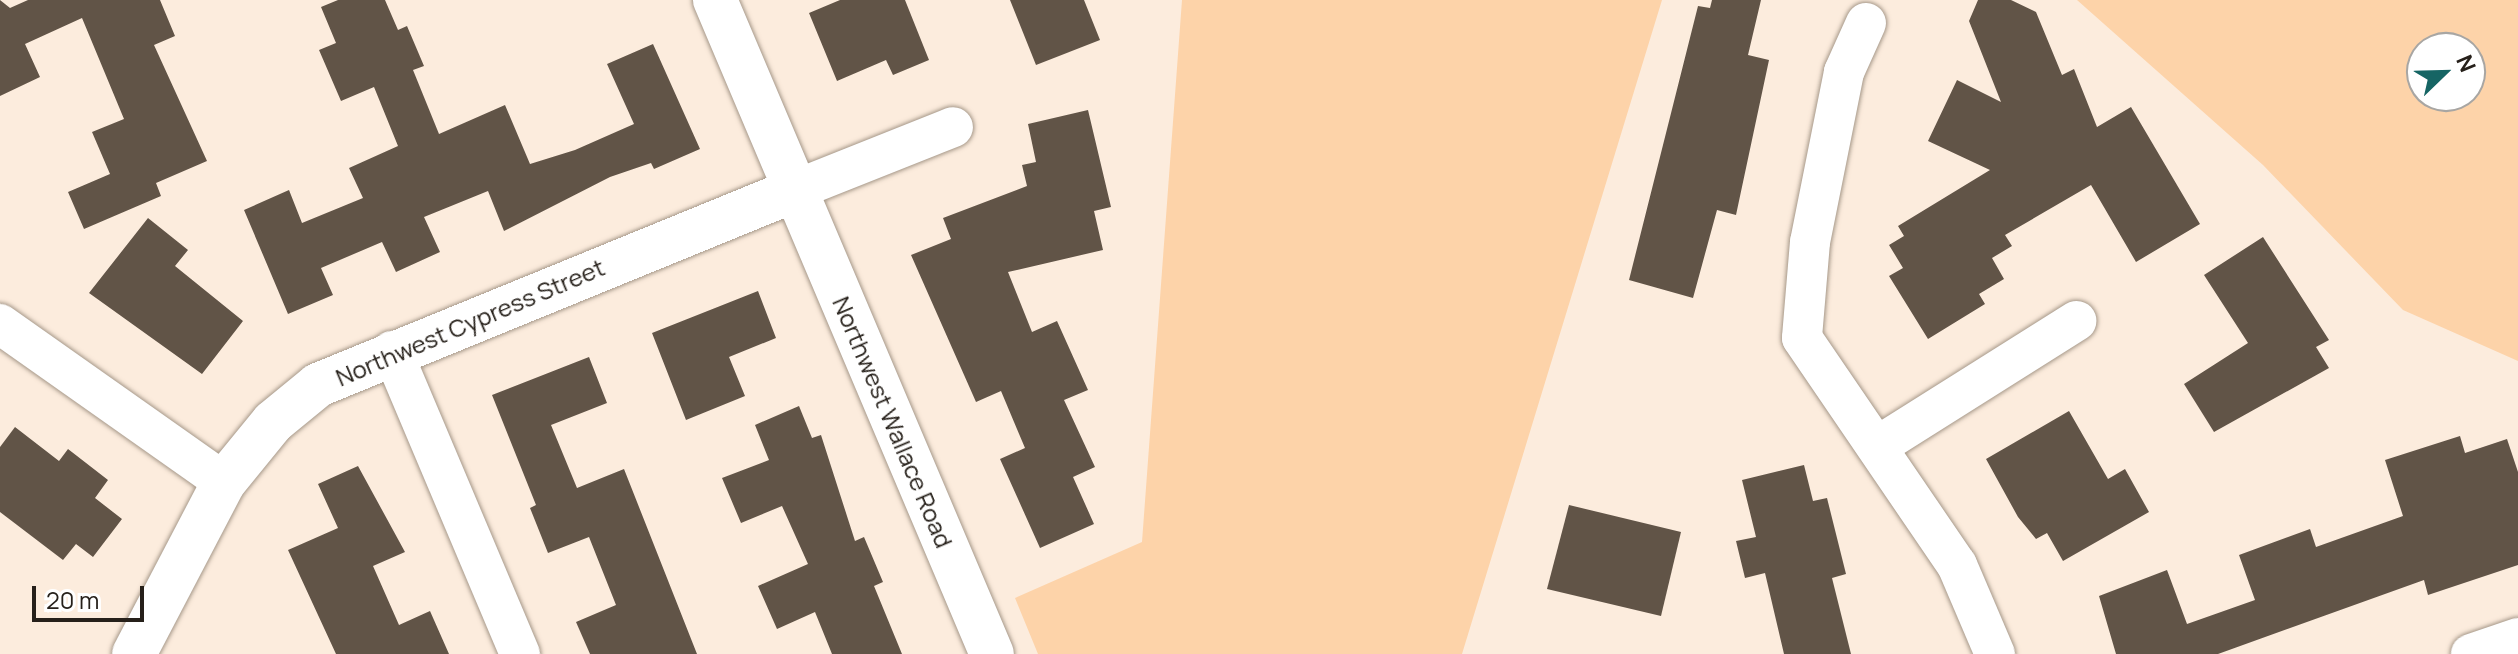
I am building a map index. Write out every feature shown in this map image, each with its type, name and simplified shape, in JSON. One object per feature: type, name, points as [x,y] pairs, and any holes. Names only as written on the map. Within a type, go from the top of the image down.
[{"type":"street","name":"Northwest Wallace Road","points":[[715,0],[992,654]]},
{"type":"street","points":[[1866,23],[1835,118],[1810,242],[1802,338],[1881,444],[1974,595],[1995,654]]},
{"type":"street","points":[[795,190],[953,127]]},
{"type":"street","name":"Northwest Cypress Street","points":[[134,654],[224,482],[273,422],[318,385],[392,351],[795,190]]},
{"type":"street","points":[[1881,444],[2076,321]]},
{"type":"street","points":[[0,324],[224,482]]},
{"type":"street","points":[[392,351],[520,654]]},
{"type":"street","points":[[2471,654],[2518,638]]},
{"type":"shaded area","points":[[1182,0],[1662,0],[1462,654],[1038,654],[1015,598],[1142,542]]},
{"type":"shaded area","points":[[2077,0],[2518,0],[2518,361],[2403,310],[2263,165]]},
{"type":"building","points":[[0,0],[10,8],[28,0],[160,0],[175,36],[154,45],[207,161],[156,183],[161,196],[84,229],[68,192],[110,174],[92,132],[124,119],[82,18],[25,44],[40,77],[0,96]]},
{"type":"building","points":[[338,0],[385,0],[398,30],[407,26],[424,66],[413,70],[439,134],[505,105],[530,164],[575,150],[634,124],[607,64],[653,44],[700,149],[654,169],[651,163],[610,177],[504,231],[488,191],[424,217],[440,252],[396,272],[382,242],[321,268],[333,295],[288,314],[244,210],[289,190],[302,223],[363,198],[349,168],[398,146],[374,87],[341,101],[319,50],[336,43],[321,7]]},
{"type":"building","points":[[840,0],[905,0],[929,60],[893,75],[886,60],[837,81],[809,13]]},
{"type":"building","points":[[1010,0],[1084,0],[1100,40],[1036,65]]},
{"type":"building","points":[[1712,0],[1761,0],[1748,55],[1769,60],[1736,215],[1717,210],[1693,298],[1629,280],[1698,6],[1710,8]]},
{"type":"building","points":[[1978,0],[2011,0],[2036,12],[2062,75],[2074,69],[2097,127],[2131,107],[2200,224],[2136,262],[2091,185],[2005,235],[2012,246],[1992,258],[2004,279],[1979,294],[1985,304],[1928,339],[1889,276],[1903,268],[1889,245],[1904,236],[1898,226],[1990,170],[1928,141],[1957,80],[2001,102],[1969,21]]},
{"type":"building","points":[[1088,110],[1111,207],[1094,211],[1103,250],[1008,272],[1032,332],[1057,321],[1088,390],[1064,400],[1095,467],[1073,477],[1094,524],[1040,548],[1000,459],[1025,448],[1001,391],[976,402],[911,255],[951,239],[943,218],[1027,186],[1022,165],[1036,162],[1028,124]]},
{"type":"building","points":[[148,218],[188,250],[175,266],[243,321],[202,374],[89,293]]},
{"type":"building","points":[[2263,237],[2329,340],[2316,347],[2329,368],[2214,432],[2184,384],[2248,343],[2204,275]]},
{"type":"building","points":[[758,291],[776,338],[729,357],[745,396],[686,420],[652,333]]},
{"type":"building","points":[[589,357],[607,403],[551,425],[577,488],[624,469],[697,654],[590,654],[576,622],[616,605],[589,537],[548,553],[530,508],[536,505],[492,395]]},
{"type":"building","points":[[799,406],[812,438],[821,435],[855,541],[864,537],[883,582],[874,586],[902,654],[832,654],[815,612],[777,629],[758,586],[808,564],[782,506],[741,523],[722,478],[769,460],[755,425]]},
{"type":"building","points":[[2069,411],[2108,479],[2125,469],[2149,512],[2063,561],[2047,533],[2036,539],[2018,517],[1986,459]]},
{"type":"building","points":[[15,427],[59,461],[68,449],[108,480],[95,498],[122,519],[93,557],[76,544],[63,560],[0,512],[0,447]]},
{"type":"building","points":[[2460,436],[2465,453],[2507,439],[2518,472],[2518,565],[2428,595],[2424,580],[2218,654],[2116,654],[2099,596],[2167,570],[2187,624],[2255,600],[2239,555],[2310,529],[2316,547],[2403,516],[2385,460]]},
{"type":"building","points":[[1804,465],[1813,501],[1827,498],[1846,574],[1832,578],[1851,654],[1784,654],[1765,573],[1745,578],[1736,541],[1756,537],[1742,480]]},
{"type":"building","points":[[358,466],[405,552],[373,566],[399,625],[430,611],[449,654],[336,654],[288,550],[338,528],[318,484]]},
{"type":"building","points":[[1569,505],[1681,532],[1661,616],[1547,589]]}]
